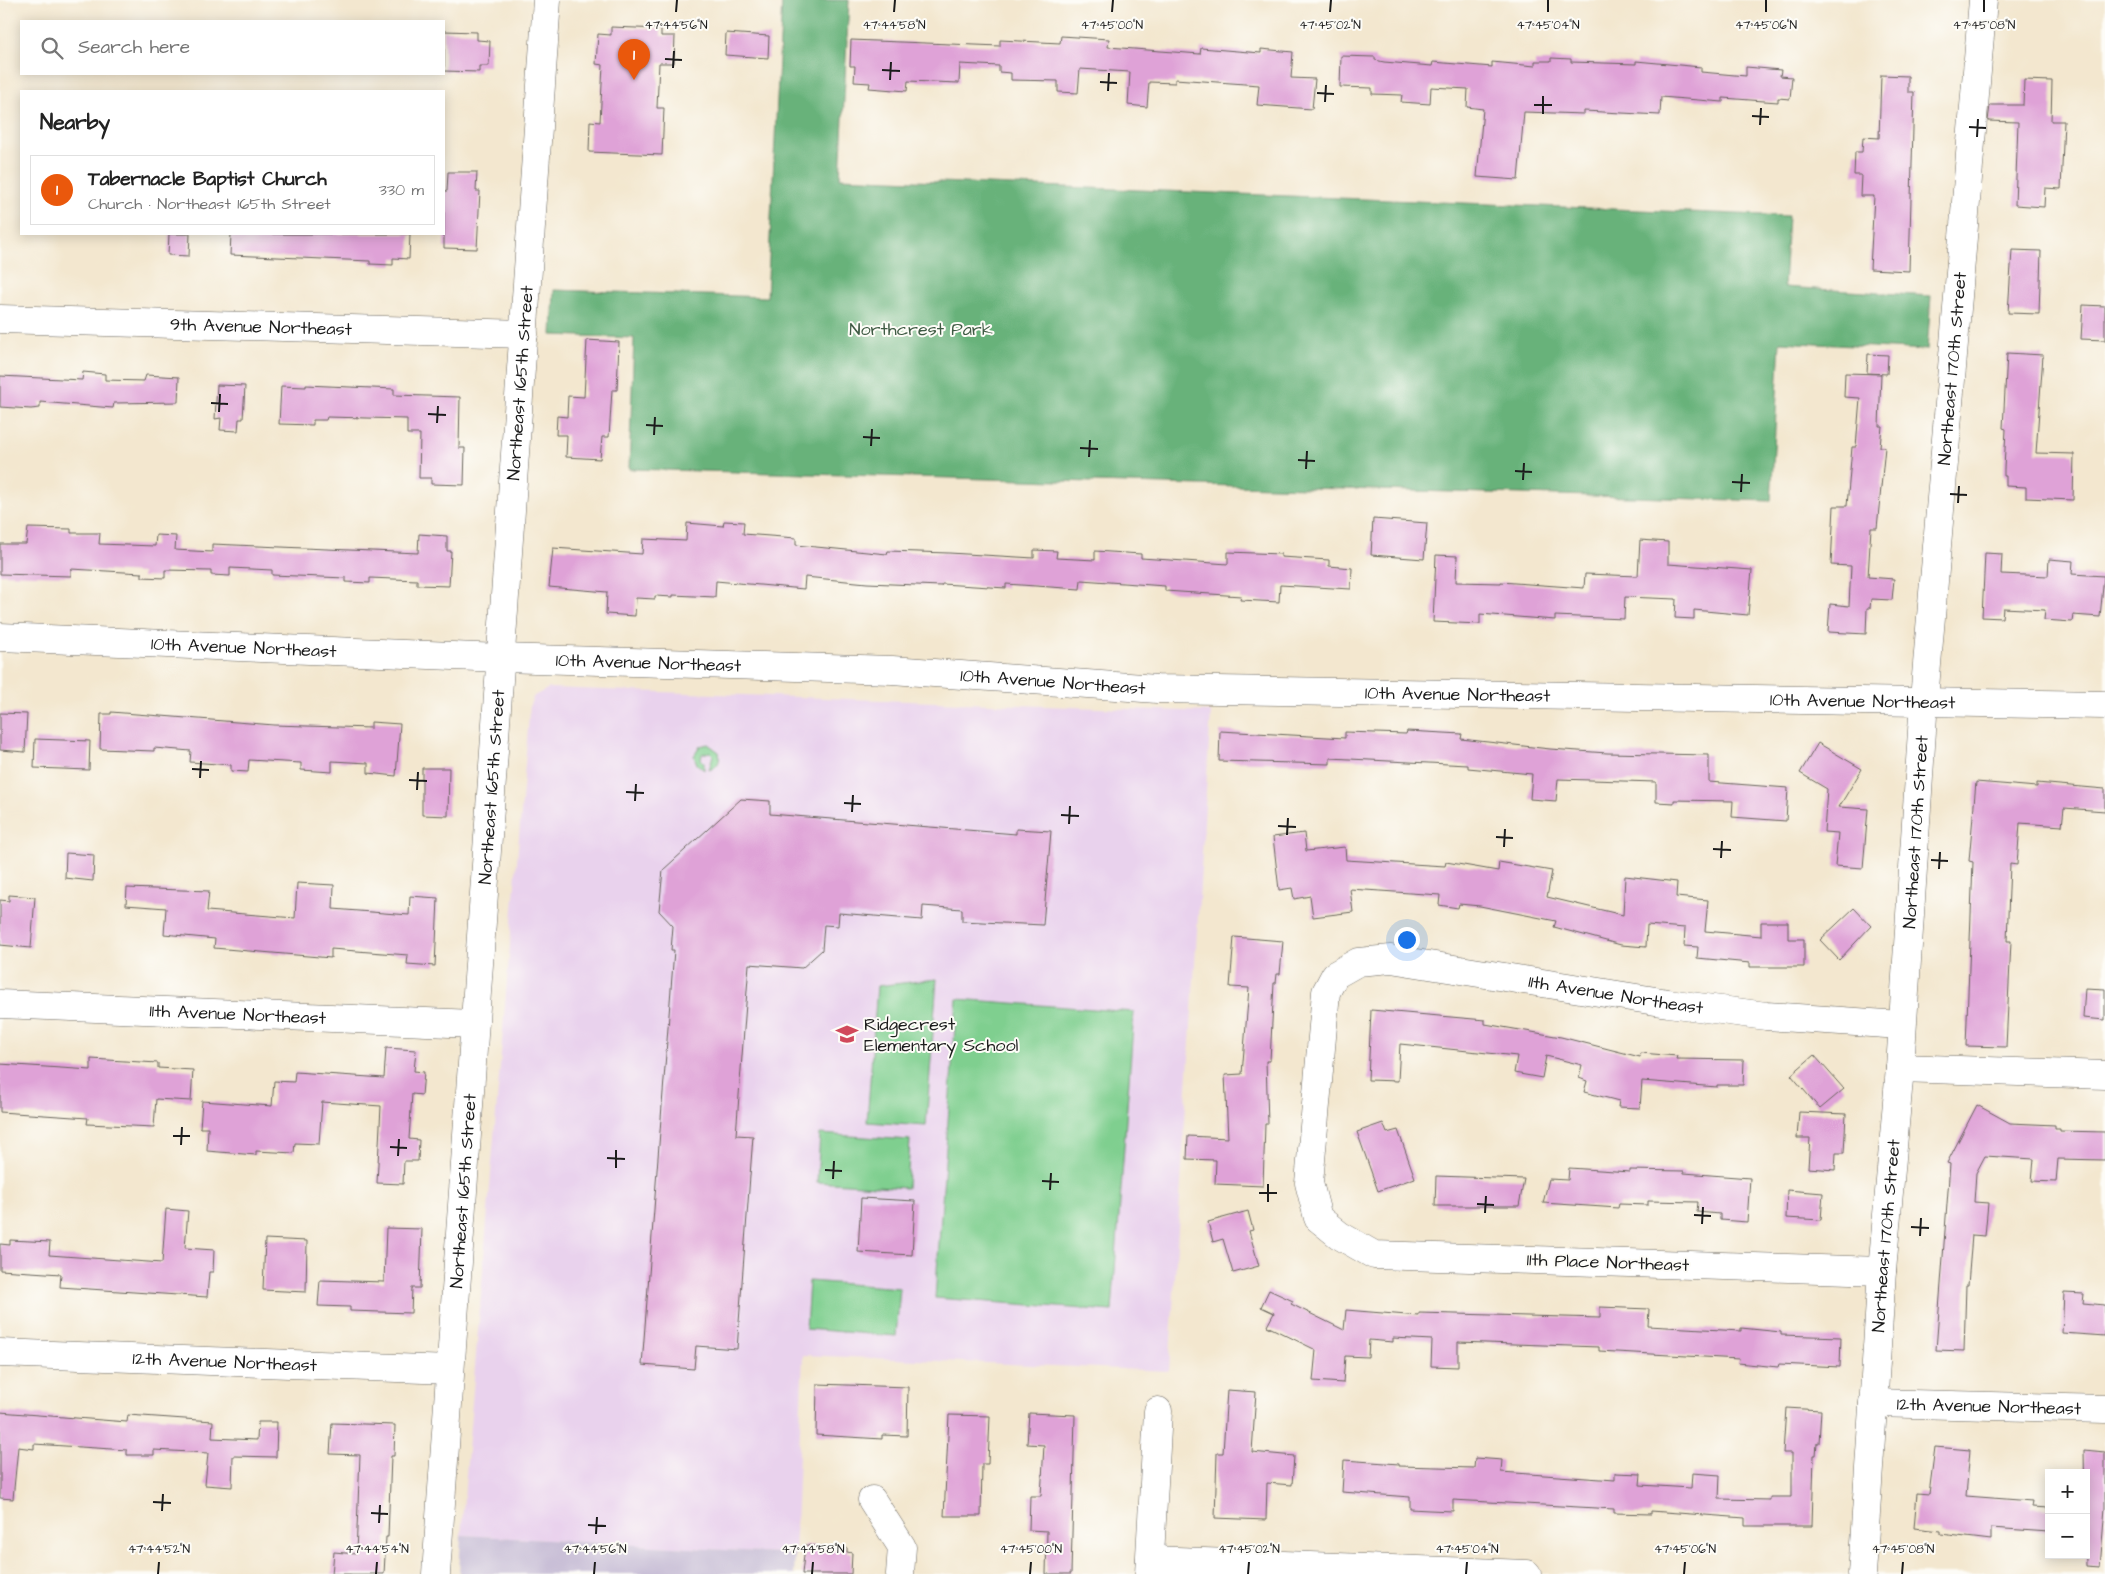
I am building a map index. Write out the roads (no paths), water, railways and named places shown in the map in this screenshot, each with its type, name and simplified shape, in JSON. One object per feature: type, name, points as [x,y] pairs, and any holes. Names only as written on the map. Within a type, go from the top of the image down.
[{"type":"street","name":"Northeast 165th Street","points":[[436,1574],[547,0]]},
{"type":"street","name":"Northeast 170th Street","points":[[1862,1574],[1882,1271],[1900,1068],[1901,1025],[1924,700],[1983,0]]},
{"type":"street","name":"9th Avenue Northeast","points":[[0,319],[524,334]]},
{"type":"street","name":"10th Avenue Northeast","points":[[0,636],[501,658],[892,670],[1157,689],[1924,700],[2105,705]]},
{"type":"street","name":"11th Avenue Northeast","points":[[1334,975],[1358,962],[1391,959],[1668,1003],[1766,1016],[1901,1025]]},
{"type":"street","name":"11th Place Northeast","points":[[1334,975],[1326,992],[1309,1183],[1318,1218],[1338,1236],[1374,1255],[1882,1271]]},
{"type":"street","name":"11th Avenue Northeast","points":[[0,1004],[474,1024]]},
{"type":"street","points":[[1900,1068],[2105,1075]]},
{"type":"street","name":"12th Avenue Northeast","points":[[0,1353],[450,1370]]},
{"type":"street","name":"12th Avenue Northeast","points":[[1873,1403],[2105,1409]]},
{"type":"street","points":[[1158,1411],[1150,1567],[1511,1574]]},
{"type":"street","points":[[872,1500],[902,1547],[900,1574]]},
{"type":"place","name":"Tabernacle Baptist Church","points":[[634,80]]},
{"type":"place","name":"Ridgecrest Elementary School","points":[[847,1034]]},
{"type":"park label","name":"Northcrest Park","points":[[921,329]]}]
